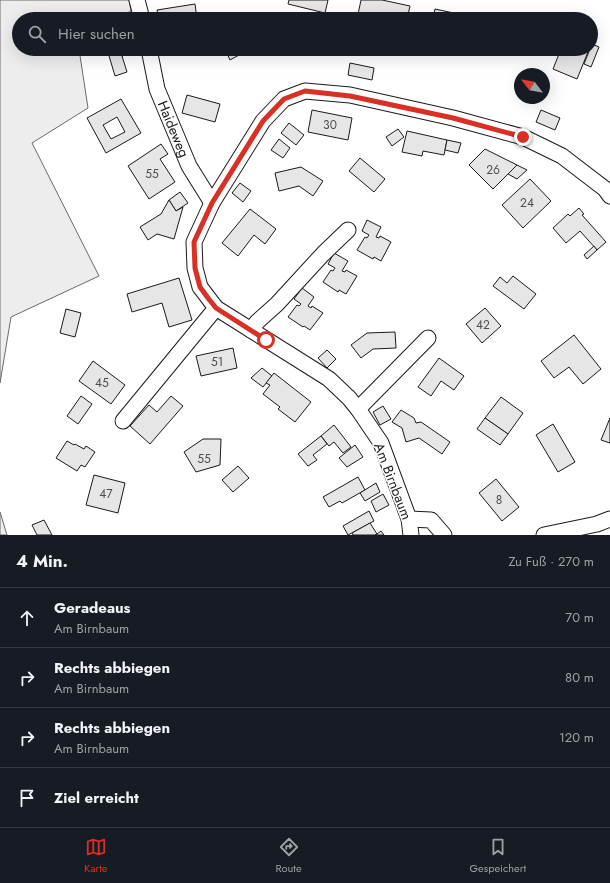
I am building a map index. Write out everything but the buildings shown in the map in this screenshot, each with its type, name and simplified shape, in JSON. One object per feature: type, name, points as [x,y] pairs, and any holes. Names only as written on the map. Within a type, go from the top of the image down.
[{"type":"street","points":[[137,0],[140,12]]},
{"type":"street","name":"Haideweg","points":[[150,56],[157,89],[183,152],[189,166],[212,203]]},
{"type":"street","name":"Am Birnbaum","points":[[411,535],[409,519],[381,443],[349,398],[329,380],[216,308],[200,287],[195,268],[194,242],[212,203],[263,121],[284,99],[305,91],[350,96],[453,118],[523,137],[562,156],[605,189],[610,196]]},
{"type":"street","points":[[251,330],[257,322],[277,304],[323,254],[348,230]]},
{"type":"street","points":[[123,421],[216,308]]},
{"type":"street","points":[[358,409],[428,338]]},
{"type":"street","points":[[409,519],[431,520],[444,535]]},
{"type":"street","points":[[544,535],[605,526]]},
{"type":"shaded area","points":[[0,0],[129,0],[131,11],[129,12],[12,12],[12,56],[80,56],[88,108],[32,143],[99,276],[11,317],[0,383]]},
{"type":"shaded area","points":[[0,512],[7,535],[0,535]]},
{"type":"route","points":[[266,340],[216,308],[208,298],[200,287],[195,268],[194,242],[212,203],[263,121],[284,99],[305,91],[350,96],[453,118],[523,137]]}]
